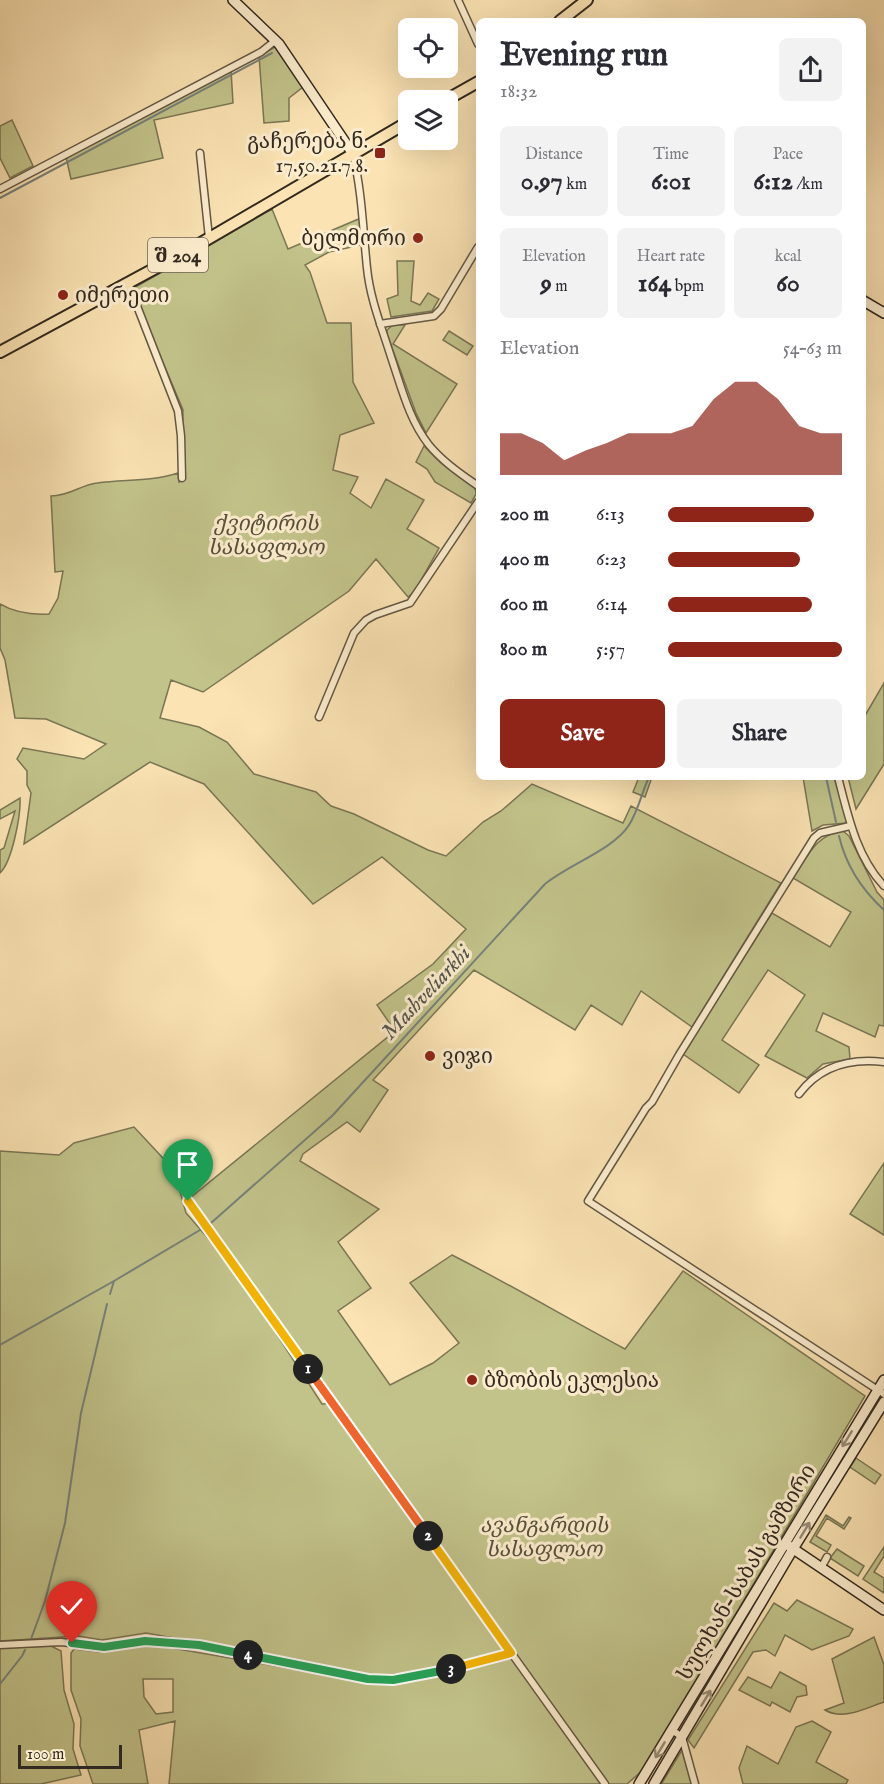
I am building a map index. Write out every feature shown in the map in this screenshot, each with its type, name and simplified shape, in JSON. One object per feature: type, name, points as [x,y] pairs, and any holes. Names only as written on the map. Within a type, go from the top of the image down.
[{"type":"main road","points":[[233,0],[276,40],[353,154]]},
{"type":"main road","points":[[564,18],[587,0]]},
{"type":"main road","points":[[458,93],[476,83]]},
{"type":"main road","name":"შ 204","points":[[0,352],[128,283],[398,128]]},
{"type":"main road","points":[[866,302],[884,313]]},
{"type":"main road","name":"სულხან-საბას გამზირი","points":[[639,1784],[784,1544],[881,1392],[884,1380]]},
{"type":"main road","name":"სულხან-საბას გამზირი","points":[[654,1784],[793,1549],[884,1402]]},
{"type":"main road","points":[[784,1544],[884,1610]]},
{"type":"street","points":[[458,0],[476,40]]},
{"type":"street","points":[[0,189],[261,52],[276,40]]},
{"type":"street","points":[[200,153],[209,237]]},
{"type":"street","points":[[353,154],[364,220],[368,276],[373,301],[407,404],[416,425],[429,445],[444,461],[476,485]]},
{"type":"street","points":[[380,324],[434,316],[441,309],[476,250]]},
{"type":"street","points":[[128,283],[178,411],[182,478]]},
{"type":"street","points":[[319,717],[354,633],[366,620],[375,615],[410,603],[476,505]]},
{"type":"street","points":[[839,780],[850,826],[875,876],[884,886]]},
{"type":"street","points":[[850,826],[820,833],[814,838],[652,1102],[588,1201],[881,1392]]},
{"type":"street","points":[[799,1094],[809,1080],[827,1069],[852,1062],[884,1062]]},
{"type":"street","points":[[188,1201],[605,1784]]},
{"type":"street","points":[[821,1568],[827,1557]]},
{"type":"street","points":[[0,1646],[61,1642],[104,1647],[145,1641],[170,1642],[199,1645],[368,1679],[393,1680],[466,1667],[511,1653]]},
{"type":"street","points":[[672,1730],[682,1737],[695,1784]]},
{"type":"green space","points":[[275,47],[303,87],[289,98],[289,121],[264,123],[259,56]]},
{"type":"green space","points":[[231,70],[233,103],[154,120],[163,158],[71,179],[66,157]]},
{"type":"green space","points":[[12,120],[33,166],[10,178],[0,158],[0,126]]},
{"type":"green space","points":[[272,209],[288,249],[361,218],[361,245],[329,252],[305,265],[310,272],[327,323],[351,323],[353,382],[374,423],[340,435],[333,470],[358,477],[350,493],[371,508],[386,479],[424,500],[407,529],[439,548],[415,591],[408,597],[376,559],[349,591],[203,692],[171,680],[160,718],[199,727],[227,742],[254,774],[316,792],[331,806],[354,814],[428,850],[446,856],[483,822],[501,811],[532,784],[623,823],[631,806],[781,883],[692,1027],[641,991],[622,1025],[591,1005],[575,1030],[474,970],[373,1080],[388,1090],[360,1132],[347,1122],[303,1154],[300,1161],[379,1209],[338,1242],[371,1288],[338,1311],[390,1385],[433,1363],[459,1343],[410,1283],[452,1255],[625,1349],[683,1271],[865,1396],[643,1770],[627,1784],[169,1784],[175,1721],[139,1730],[148,1784],[93,1784],[80,1746],[81,1719],[71,1690],[71,1653],[74,1649],[99,1652],[140,1645],[166,1647],[293,1669],[296,1660],[146,1633],[102,1640],[78,1636],[0,1641],[0,1151],[59,1155],[74,1143],[134,1127],[174,1170],[186,1213],[214,1245],[270,1324],[322,1404],[334,1403],[190,1198],[395,1031],[377,1005],[433,964],[466,929],[382,857],[313,904],[204,784],[150,762],[24,844],[31,793],[27,785],[27,771],[17,759],[23,748],[84,759],[106,744],[46,719],[15,718],[5,660],[0,648],[0,604],[23,613],[49,614],[58,598],[63,571],[55,572],[51,496],[97,483],[148,479],[178,473],[179,483],[183,410],[132,289]],"holes":[[[143,1679],[173,1679],[173,1712],[156,1714],[144,1697]]]},
{"type":"green space","points":[[397,261],[414,261],[411,301],[420,305],[428,293],[439,299],[432,311],[391,317],[387,299],[398,295]]},
{"type":"green space","points":[[394,324],[405,325],[393,344],[457,384],[426,433],[416,413],[387,334],[387,330]]},
{"type":"green space","points":[[449,331],[473,346],[467,355],[443,340]]},
{"type":"green space","points":[[424,446],[441,463],[475,488],[476,494],[471,503],[435,482],[427,469],[416,462]]},
{"type":"green space","points":[[884,683],[884,764],[856,809],[849,780],[866,780],[866,714]]},
{"type":"green space","points":[[638,780],[651,780],[645,797],[633,792]]},
{"type":"green space","points":[[804,780],[837,780],[847,823],[823,825],[812,831]]},
{"type":"green space","points":[[20,798],[15,838],[8,859],[0,873],[0,850],[4,848],[15,811],[0,819],[0,810]]},
{"type":"green space","points":[[843,831],[849,836],[877,892],[884,900],[884,1026],[879,1025],[875,1037],[823,1013],[816,1031],[849,1047],[850,1059],[823,1064],[807,1078],[765,1056],[805,995],[768,970],[722,1040],[759,1065],[739,1093],[683,1054],[772,913],[830,947],[851,912],[793,878],[819,842],[833,833]]},
{"type":"green space","points":[[884,1163],[884,1235],[850,1214]]},
{"type":"green space","points":[[856,1458],[881,1475],[875,1484],[850,1467]]},
{"type":"green space","points":[[826,1515],[843,1526],[849,1517],[851,1518],[844,1529],[827,1518],[816,1536],[831,1545],[827,1552],[810,1542]]},
{"type":"green space","points":[[884,1547],[884,1556],[874,1572],[884,1578],[884,1593],[863,1579]]},
{"type":"green space","points":[[837,1549],[864,1566],[858,1576],[830,1558]]},
{"type":"green space","points":[[797,1600],[853,1629],[849,1636],[812,1650],[785,1635],[775,1656],[766,1650],[753,1652],[694,1748],[688,1740],[774,1603],[787,1611]]},
{"type":"green space","points":[[874,1637],[884,1665],[884,1702],[847,1714],[825,1710],[844,1703],[832,1659]]},
{"type":"green space","points":[[51,1646],[61,1651],[64,1690],[74,1724],[73,1749],[81,1775],[41,1784],[0,1784],[0,1648]]},
{"type":"green space","points":[[780,1672],[806,1686],[807,1695],[797,1697],[790,1712],[772,1702],[770,1706],[739,1690],[748,1677],[771,1688]]},
{"type":"green space","points":[[812,1721],[831,1732],[816,1762],[848,1780],[846,1784],[743,1784],[739,1768],[747,1746],[778,1764],[796,1727]]},
{"type":"green space","points":[[682,1750],[692,1784],[661,1784],[662,1783]]},
{"type":"waterway","points":[[0,198],[272,53]]},
{"type":"waterway","name":"Mashveliarkhi","points":[[211,1223],[332,1116],[545,884],[613,842],[622,834],[635,814],[648,780]]},
{"type":"waterway","points":[[827,780],[836,822]]},
{"type":"waterway","points":[[839,836],[856,876],[868,894],[884,910]]},
{"type":"waterway","name":"Mashveliarkhi","points":[[110,1294],[114,1281],[200,1230]]},
{"type":"waterway","name":"Mashveliarkhi","points":[[0,1345],[114,1281]]},
{"type":"waterway","points":[[31,1639],[45,1601],[65,1523],[81,1413],[107,1304]]},
{"type":"waterway","points":[[0,1684],[25,1650]]},
{"type":"place","name":"გაჩერება ნ. 17.50.21.7.8.","points":[[380,153]]},
{"type":"place","name":"ბელმორი","points":[[418,238]]},
{"type":"place","name":"იმერეთი","points":[[63,295]]},
{"type":"place","name":"ვიჯი","points":[[430,1056]]},
{"type":"place","name":"ბზობის ეკლესია","points":[[472,1380]]},
{"type":"route","points":[[72,1643],[104,1647],[145,1641],[199,1645],[368,1679],[393,1680],[466,1667],[511,1653],[188,1201]]},
{"type":"park label","name":"ქვიტირის სასაფლაო","points":[[266,535]]},
{"type":"park label","name":"ავანგარდის სასაფლაო","points":[[544,1537]]}]
